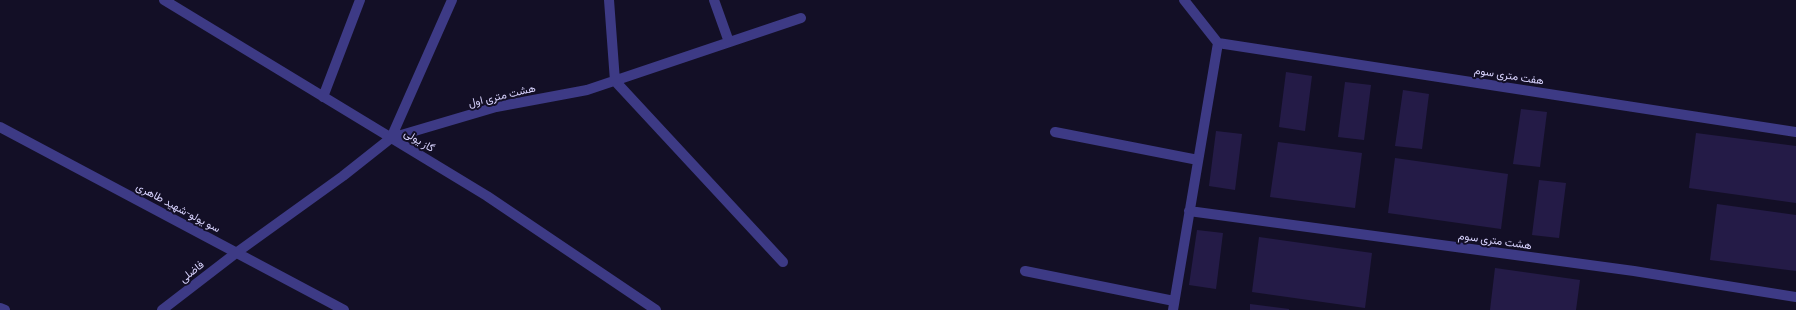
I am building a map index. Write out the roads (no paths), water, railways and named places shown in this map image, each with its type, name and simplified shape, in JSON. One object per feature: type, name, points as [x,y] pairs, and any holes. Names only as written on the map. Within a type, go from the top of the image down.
[{"type":"street","name":"گاز یولی","points":[[164,0],[487,196],[656,310]]},
{"type":"street","points":[[323,97],[360,0]]},
{"type":"street","points":[[391,138],[452,0]]},
{"type":"street","points":[[609,0],[615,81],[783,262]]},
{"type":"street","points":[[714,0],[729,42]]},
{"type":"street","points":[[1025,271],[1174,306],[1218,43],[1184,0]]},
{"type":"street","name":"هشت متری اول","points":[[236,253],[343,176],[391,138],[496,107],[587,90],[802,18]]},
{"type":"street","name":"هفت متری سوم","points":[[1218,43],[1796,132]]},
{"type":"street","name":"سو یولو-شهید طاهری","points":[[0,127],[344,310]]},
{"type":"street","points":[[1055,132],[1198,160]]},
{"type":"street","name":"هشت متری سوم","points":[[1190,211],[1634,271],[1796,298]]},
{"type":"street","name":"فاضلی","points":[[162,310],[236,253]]},
{"type":"street","points":[[0,308],[5,310]]}]
